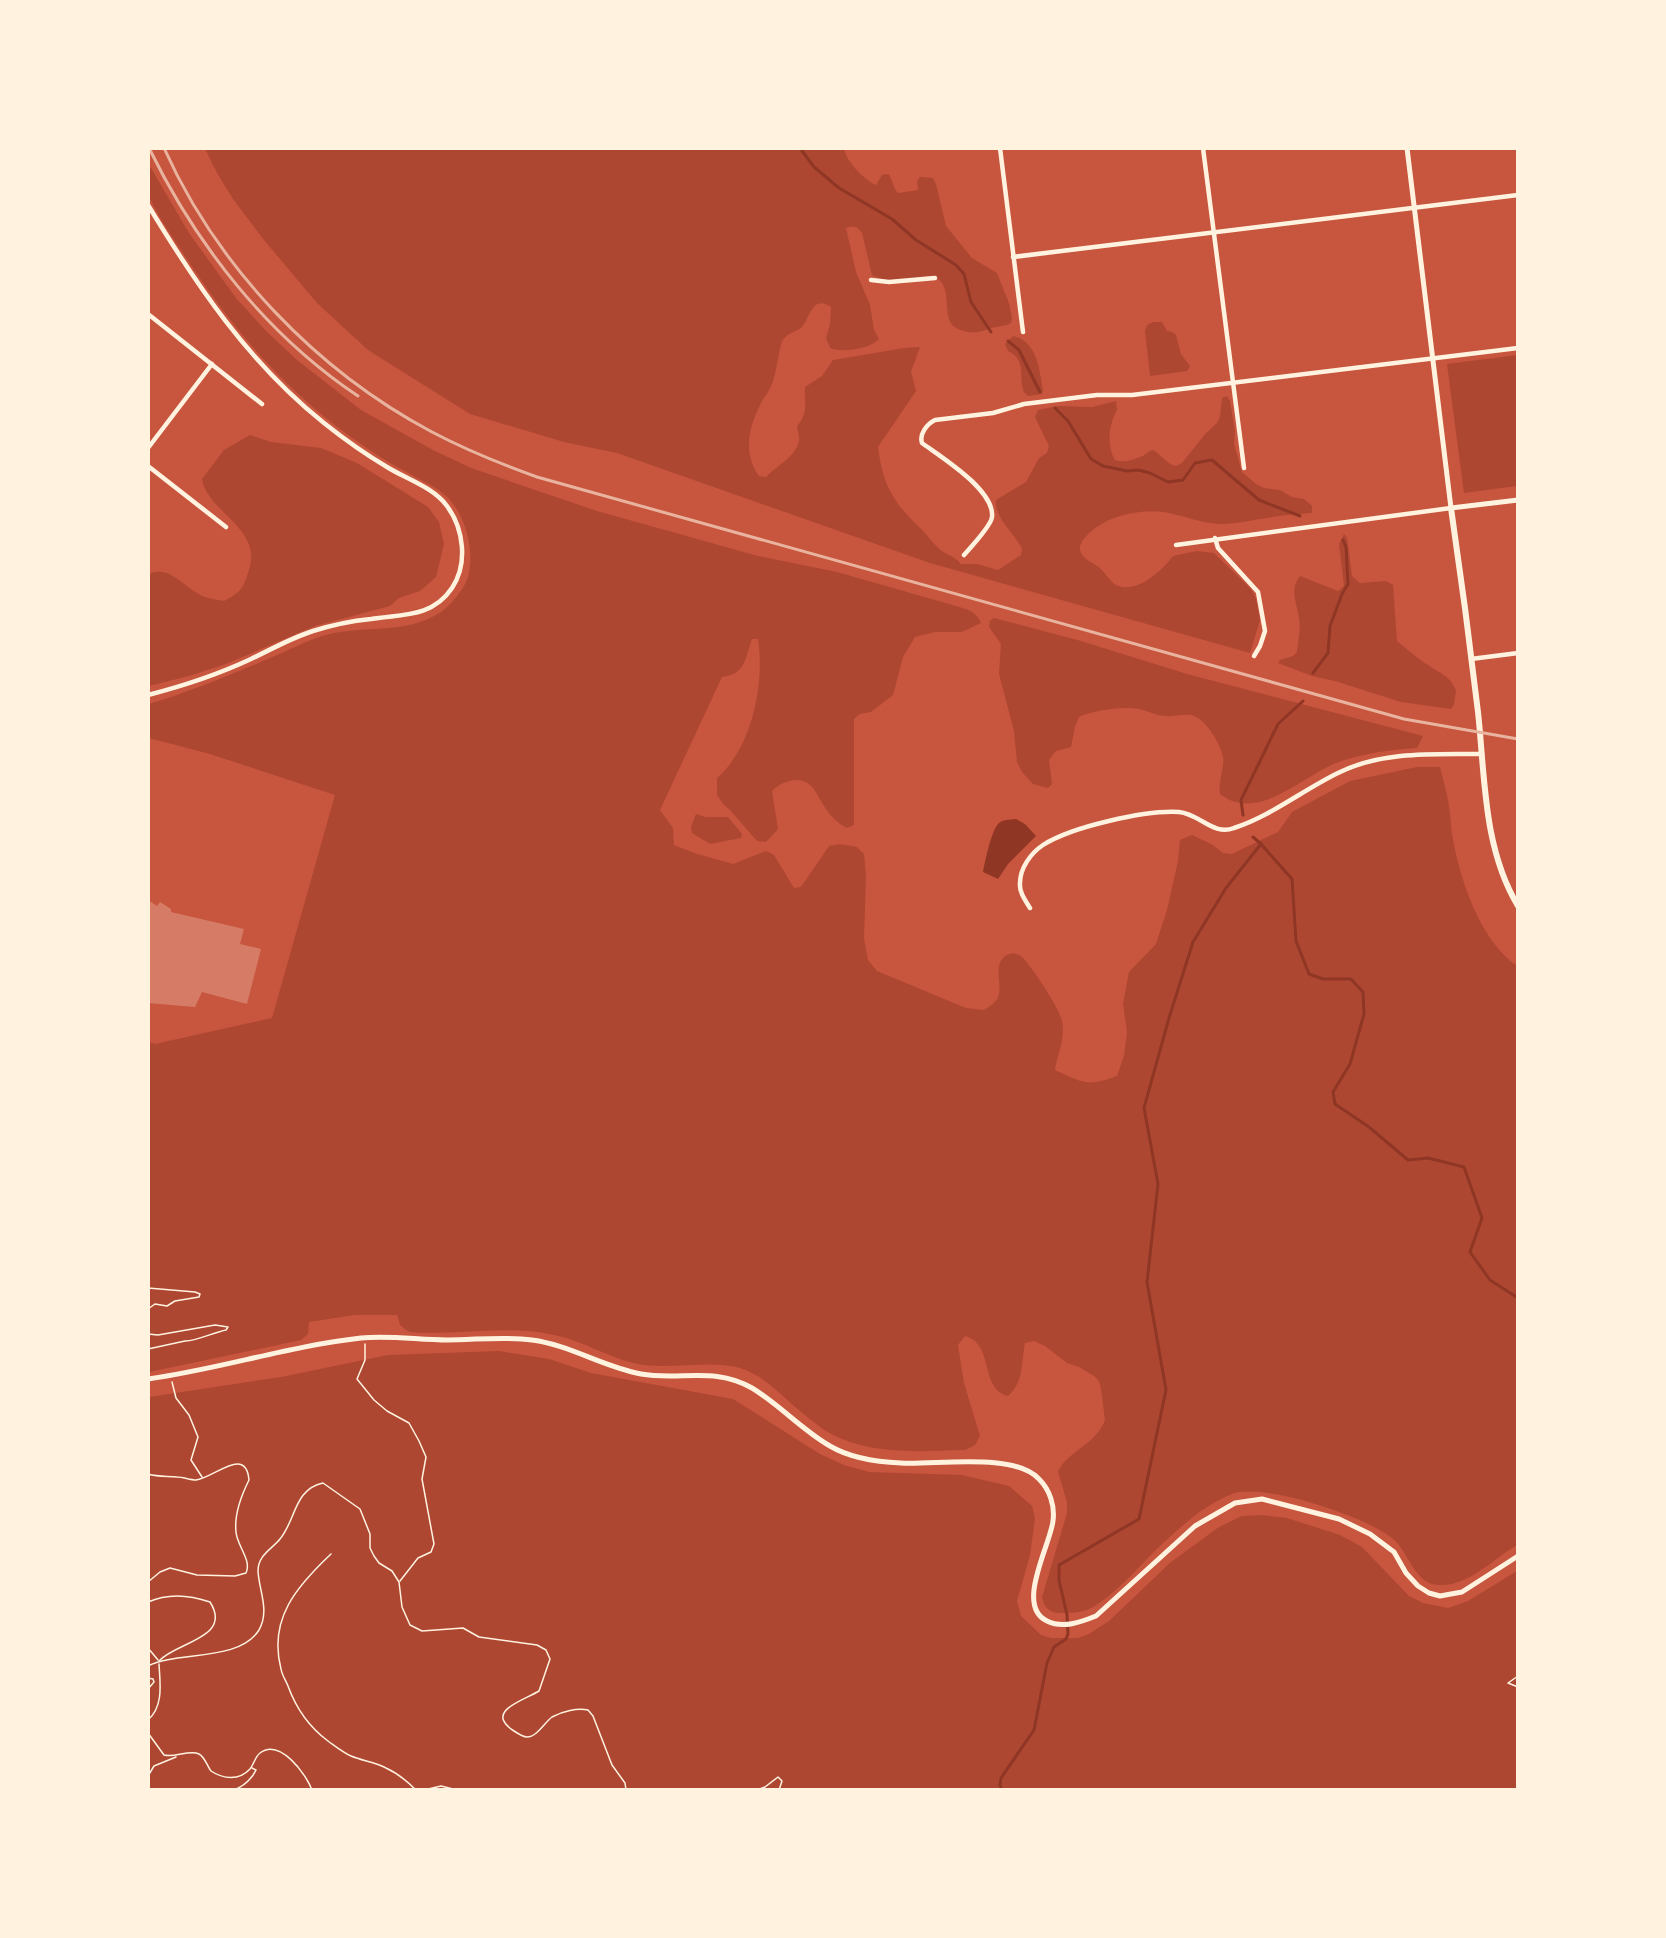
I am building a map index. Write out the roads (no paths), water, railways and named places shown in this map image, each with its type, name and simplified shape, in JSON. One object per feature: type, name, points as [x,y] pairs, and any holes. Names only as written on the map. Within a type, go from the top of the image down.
[{"type":"main road","points":[[1451,508],[1488,815],[1501,874],[1518,906]]},
{"type":"street","points":[[1000,148],[1023,332]]},
{"type":"street","points":[[1203,148],[1244,468]]},
{"type":"street","points":[[1407,148],[1451,508]]},
{"type":"street","points":[[1013,257],[1518,195]]},
{"type":"street","points":[[148,205],[214,308],[249,350],[298,401],[325,424],[387,467],[440,499],[457,524],[462,556],[452,588],[424,610],[412,615],[364,620],[313,631],[279,644],[233,667],[148,695]]},
{"type":"street","points":[[871,280],[889,282],[936,278]]},
{"type":"street","points":[[148,314],[262,404]]},
{"type":"street","points":[[964,555],[990,521],[992,515],[989,503],[967,476],[922,443],[921,438],[924,431],[929,424],[938,419],[993,413],[1024,404],[1097,395],[1132,395],[1518,348]]},
{"type":"street","points":[[148,448],[212,364]]},
{"type":"street","points":[[148,466],[226,526]]},
{"type":"street","points":[[1176,544],[1518,500]]},
{"type":"street","points":[[1215,538],[1218,548],[1258,592],[1265,631],[1254,656]]},
{"type":"street","points":[[1471,659],[1518,653]]},
{"type":"street","points":[[1030,908],[1022,896],[1019,885],[1023,871],[1032,855],[1053,839],[1109,821],[1146,814],[1188,813],[1214,828],[1233,829],[1258,818],[1340,772],[1374,760],[1401,756],[1482,754]]},
{"type":"street","points":[[148,1379],[312,1346],[364,1338],[528,1339],[557,1344],[636,1373],[657,1376],[712,1374],[748,1386],[776,1403],[816,1437],[842,1452],[878,1461],[903,1463],[981,1462],[1013,1465],[1023,1468],[1040,1480],[1050,1495],[1053,1505],[1052,1526],[1033,1591],[1033,1606],[1042,1618],[1058,1624],[1076,1623],[1096,1616],[1195,1526],[1235,1503],[1262,1499],[1339,1519],[1370,1534],[1394,1552],[1406,1573],[1418,1586],[1429,1593],[1440,1596],[1461,1592],[1518,1556]]},
{"type":"waterway","points":[[800,148],[814,167],[839,188],[892,219],[916,240],[956,265],[964,274],[971,302],[991,332]]},
{"type":"waterway","points":[[1008,341],[1019,350],[1040,392]]},
{"type":"waterway","points":[[1055,408],[1068,421],[1091,459],[1103,466],[1127,471],[1138,470],[1168,482],[1183,480],[1195,463],[1212,460],[1259,500],[1300,516]]},
{"type":"waterway","points":[[1313,673],[1328,653],[1330,626],[1348,584],[1346,547],[1343,540]]},
{"type":"waterway","points":[[1243,815],[1241,800],[1278,724],[1303,701]]},
{"type":"waterway","points":[[1253,837],[1292,879],[1296,941],[1309,974],[1323,979],[1351,979],[1363,992],[1364,1014],[1350,1064],[1333,1092],[1335,1104],[1369,1127],[1408,1160],[1428,1158],[1464,1167],[1482,1218],[1470,1252],[1490,1280],[1518,1298]]},
{"type":"waterway","points":[[1002,1790],[1001,1778],[1034,1730],[1047,1663],[1054,1647],[1066,1639],[1068,1634],[1067,1615],[1059,1580],[1059,1565],[1139,1519],[1166,1390],[1147,1282],[1158,1184],[1144,1108],[1193,942],[1226,888],[1261,844]]},
{"type":"railway","points":[[149,148],[189,220],[237,286],[294,345],[358,396]]},
{"type":"railway","points":[[164,148],[186,192],[212,234],[242,275],[275,312],[349,379],[432,432],[471,451],[537,477],[1404,719],[1518,739]]}]
